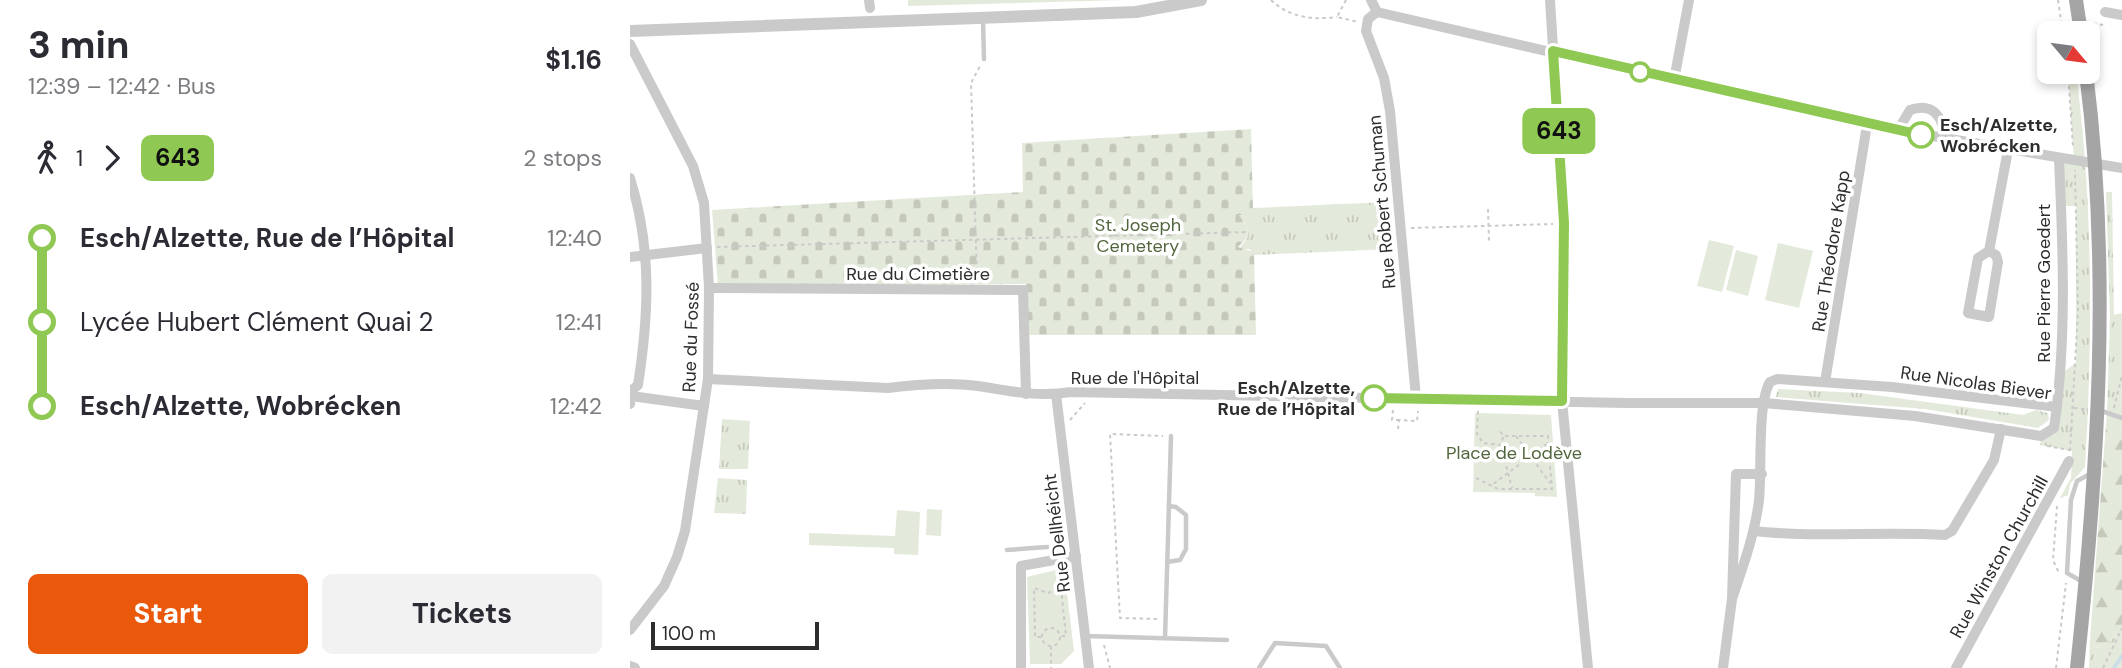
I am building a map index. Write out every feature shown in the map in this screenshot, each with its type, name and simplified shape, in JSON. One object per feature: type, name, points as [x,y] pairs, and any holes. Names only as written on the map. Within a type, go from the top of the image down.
[{"type":"main road","points":[[2076,0],[2079,21]]},
{"type":"main road","points":[[2077,668],[2098,410],[2100,309],[2097,189],[2087,84]]},
{"type":"street","points":[[630,31],[1136,12],[1200,0]]},
{"type":"street","points":[[1371,0],[1377,12]]},
{"type":"street","points":[[1550,0],[1564,223],[1562,401],[1588,668]]},
{"type":"street","points":[[1674,80],[1689,0]]},
{"type":"street","points":[[1366,24],[1377,12]]},
{"type":"street","points":[[1377,12],[1867,125],[2059,159],[2122,167]]},
{"type":"street","points":[[2105,12],[2122,15]]},
{"type":"street","name":"Rue Robert Schuman","points":[[1366,24],[1384,78],[1390,111],[1416,398]]},
{"type":"street","name":"Rue du Fossé","points":[[630,44],[633,57],[685,148],[704,203],[709,288],[708,379],[685,531],[664,586],[630,630]]},
{"type":"street","points":[[1898,130],[1910,110],[1934,110],[1944,122],[1944,139]]},
{"type":"street","name":"Rue Théodore Kapp","points":[[1825,382],[1867,125]]},
{"type":"street","points":[[1989,251],[1996,255],[1998,262],[1989,317],[1969,313],[1978,258],[1989,251],[2008,150]]},
{"type":"street","name":"Rue Pierre Goedert","points":[[2057,407],[2062,311],[2059,159]]},
{"type":"street","points":[[630,178],[647,255],[645,338],[638,385],[631,392],[630,404]]},
{"type":"street","points":[[630,257],[707,248]]},
{"type":"street","name":"Rue du Cimetière","points":[[709,288],[1023,290],[1026,394]]},
{"type":"street","name":"Rue de l'Hôpital","points":[[708,379],[888,388],[915,385],[984,387],[1026,394],[1085,392],[1562,401]]},
{"type":"street","name":"Rue Nicolas Biever","points":[[1764,403],[1770,382],[1825,382],[2057,407],[2054,428],[2041,436]]},
{"type":"street","points":[[631,392],[704,407]]},
{"type":"street","name":"Rue Dellhéicht","points":[[1056,394],[1089,668]]},
{"type":"street","points":[[1562,401],[1764,403],[1832,407],[2041,436]]},
{"type":"street","points":[[1732,599],[1754,531],[1762,474],[1764,403]]},
{"type":"street","points":[[1754,531],[1796,536],[1883,531],[1945,535],[1952,531],[1994,460],[2001,429]]},
{"type":"street","name":"Rue Winston Churchill","points":[[1956,668],[2070,455]]},
{"type":"street","points":[[1723,668],[1732,599],[1736,474],[1762,474]]},
{"type":"street","points":[[1021,668],[1021,566],[1076,556]]},
{"type":"lane","points":[[983,17],[984,59]]},
{"type":"lane","points":[[2098,410],[2122,418]]},
{"type":"lane","points":[[1165,638],[1171,436]]},
{"type":"lane","points":[[2086,582],[2067,573],[2071,500],[2077,481],[2094,472]]},
{"type":"lane","points":[[1167,562],[1180,560],[1186,549],[1186,515],[1176,507],[1169,506]]},
{"type":"lane","points":[[1007,550],[1047,547]]},
{"type":"lane","points":[[1085,636],[1227,640]]},
{"type":"lane","points":[[1258,668],[1275,643],[1326,646],[1340,668]]},
{"type":"path","points":[[1271,0],[1289,13],[1304,18],[1337,17],[1366,24]]},
{"type":"path","points":[[1337,17],[1346,0]]},
{"type":"path","points":[[2058,0],[2061,21]]},
{"type":"path","points":[[977,290],[971,83],[984,59]]},
{"type":"path","points":[[2041,436],[2040,445],[2070,455],[2078,311],[2076,190],[2069,84]]},
{"type":"path","points":[[2061,190],[2097,189]]},
{"type":"path","points":[[1488,209],[1489,240]]},
{"type":"path","points":[[1401,228],[1564,223]]},
{"type":"path","points":[[707,248],[1248,232]]},
{"type":"path","points":[[2073,408],[2098,410],[2122,375]]},
{"type":"path","points":[[1060,432],[1086,402],[1085,392]]},
{"type":"path","points":[[1392,411],[1392,420],[1417,421],[1418,410]]},
{"type":"path","points":[[1478,410],[1479,439],[1488,446],[1500,445]]},
{"type":"path","points":[[1398,429],[1399,421]]},
{"type":"path","points":[[1476,478],[1498,489],[1552,489],[1548,436],[1504,436],[1498,429]]},
{"type":"path","points":[[1165,619],[1121,618],[1110,434],[1171,436]]},
{"type":"path","points":[[1504,436],[1500,445],[1513,489]]},
{"type":"path","points":[[1516,436],[1551,484]]},
{"type":"path","points":[[1492,485],[1548,443]]},
{"type":"path","points":[[1060,636],[1058,631],[1050,627],[1041,636],[1035,637],[1034,589],[1048,593],[1061,588],[1066,636]]},
{"type":"path","points":[[2104,668],[2122,628]]},
{"type":"path","points":[[1041,636],[1046,645],[1051,646],[1056,644],[1060,636]]},
{"type":"path","points":[[1060,636],[1071,636]]},
{"type":"path","points":[[1101,636],[1110,668]]},
{"type":"path","points":[[1051,646],[1051,668]]},
{"type":"green space","points":[[908,0],[1125,0],[908,6]]},
{"type":"green space","points":[[2069,84],[2077,84],[2086,170],[2090,269],[2089,368],[2085,467],[2070,484],[2068,495],[2060,498],[2071,478],[2072,451],[2040,445],[2041,436],[2048,434],[2059,375],[2076,363],[2076,206],[2061,206],[2059,159],[2074,161]]},
{"type":"green space","name":"St. Joseph Cemetery","points":[[1251,129],[1253,211],[1250,215],[1239,215],[1248,227],[1248,237],[1238,247],[1254,252],[1256,335],[1027,335],[1025,284],[718,286],[712,210],[1023,192],[1022,143]]},
{"type":"green space","points":[[2106,192],[2112,192],[2114,315],[2122,313],[2122,418],[2107,411],[2110,318]]},
{"type":"green space","points":[[1388,202],[1391,249],[1254,255],[1250,249],[1239,249],[1248,237],[1248,227],[1239,215],[1253,211],[1253,208]]},
{"type":"green space","points":[[1709,240],[1734,246],[1722,292],[1697,286]]},
{"type":"green space","points":[[1778,243],[1813,251],[1799,308],[1765,300]]},
{"type":"green space","points":[[1736,250],[1758,256],[1748,296],[1726,290]]},
{"type":"green space","points":[[1778,389],[1860,393],[2023,415],[2036,410],[2048,413],[2049,420],[2038,428],[1925,409],[1776,397]]},
{"type":"green space","points":[[2107,411],[2122,418],[2122,633],[2097,648],[2090,639]]},
{"type":"green space","name":"Place de Lodève","points":[[1475,413],[1551,415],[1557,497],[1535,496],[1535,493],[1473,492]]},
{"type":"green space","points":[[722,419],[750,421],[748,469],[719,469]]},
{"type":"green space","points":[[718,478],[747,480],[746,514],[714,513]]},
{"type":"green space","points":[[927,509],[942,510],[941,536],[926,535]]},
{"type":"green space","points":[[897,510],[920,512],[918,555],[894,554],[894,548],[809,545],[809,533],[895,536]]},
{"type":"green space","points":[[1064,568],[1074,651],[1061,664],[1030,664],[1027,577]]},
{"type":"green space","points":[[2122,633],[2122,668],[2089,668],[2090,639],[2097,648]]},
{"type":"waterway","points":[[2114,668],[2122,656]]},
{"type":"bus line","name":"643","points":[[1374,398],[1562,401],[1564,223],[1553,51],[1867,125],[1921,135]]},
{"type":"place","name":"Esch/Alzette, Wobrécken","points":[[1921,135]]},
{"type":"place","name":"Esch/Alzette, Rue de l’Hôpital","points":[[1374,398]]}]
